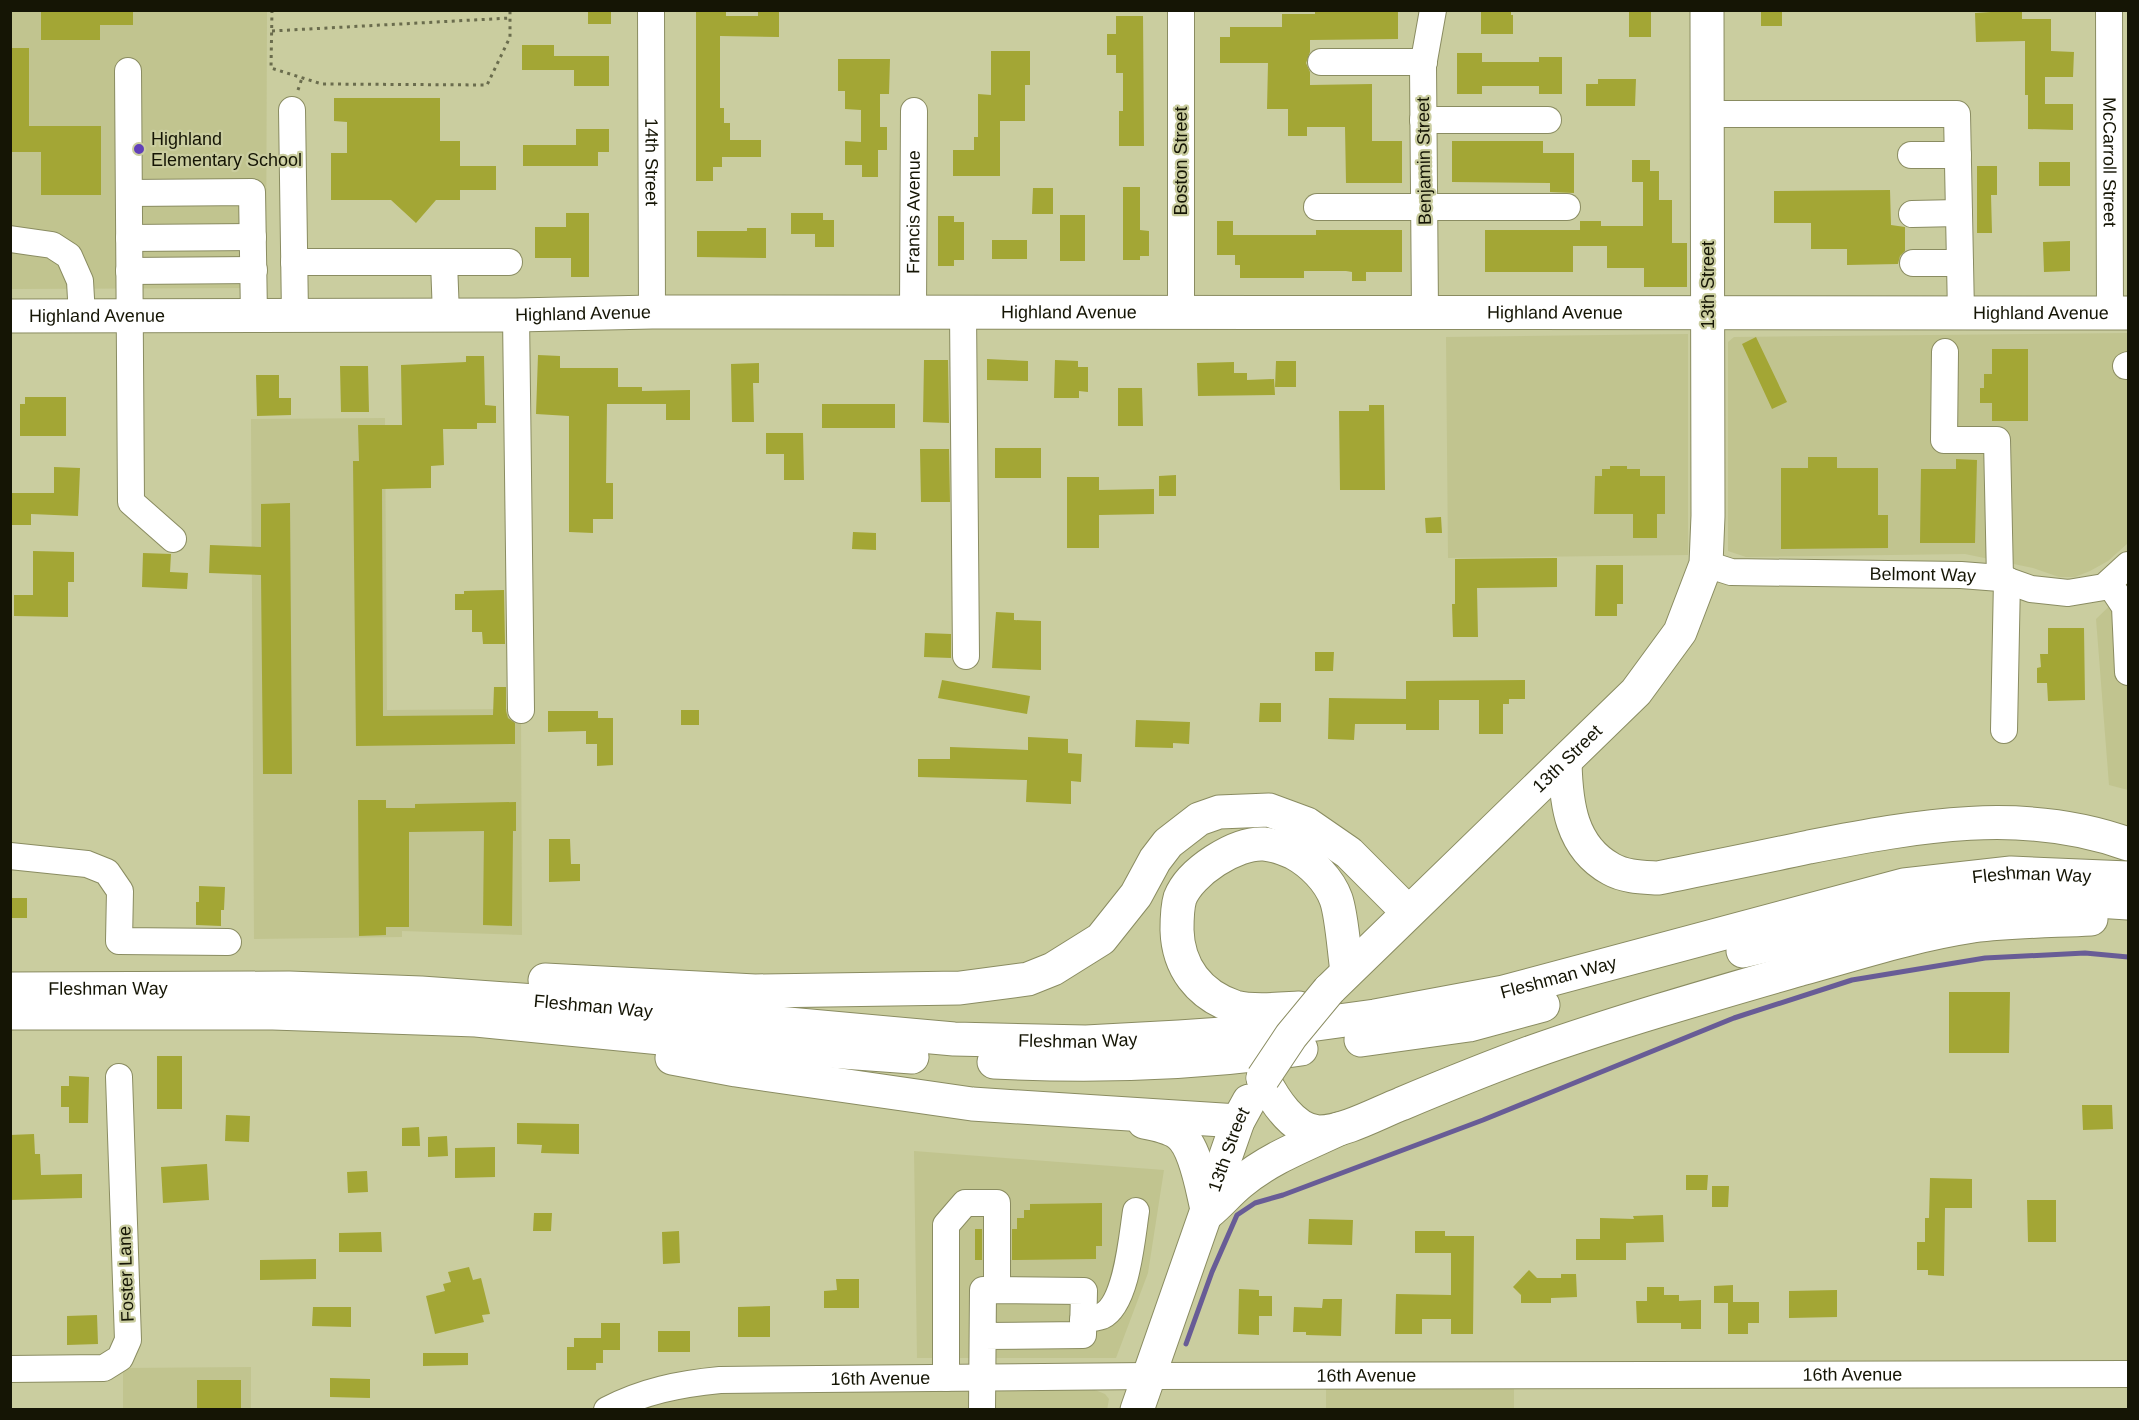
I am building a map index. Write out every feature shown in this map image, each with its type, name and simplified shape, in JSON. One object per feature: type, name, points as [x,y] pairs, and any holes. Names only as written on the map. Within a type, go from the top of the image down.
[{"type":"main road","name":"13th Street","points":[[1137,1410],[1238,1120],[1291,1036],[1338,981],[1636,692],[1680,632],[1706,564],[1708,516],[1707,10]]},
{"type":"main road","name":"Highland Avenue","points":[[10,316],[516,315],[652,312],[2119,313]]},
{"type":"main road","points":[[1565,762],[1566,790],[1572,823],[1583,845],[1612,870],[1631,876],[1658,878],[1845,840],[1971,822],[2018,822],[2060,826],[2128,844]]},
{"type":"main road","points":[[289,988],[550,980],[743,991],[802,991],[960,988],[1028,979],[1053,969],[1101,939],[1136,895],[1155,860],[1168,843],[1199,819],[1219,812],[1269,810],[1307,824],[1349,853],[1408,912]]},
{"type":"main road","points":[[1338,981],[1337,901],[1329,884],[1308,860],[1285,848],[1263,843],[1242,848],[1205,867],[1191,881],[1180,898],[1177,918],[1181,959],[1192,980],[1210,996],[1237,1008],[1277,1009],[1362,1005],[1504,992]]},
{"type":"main road","name":"Fleshman Way","points":[[10,989],[289,988],[422,993],[536,1001],[954,1039],[1086,1042],[1264,1031],[1375,1016],[1504,992],[1904,885],[2011,873],[2128,878]]},
{"type":"main road","name":"Fleshman Way","points":[[10,1013],[273,1013],[476,1020],[834,1053],[1063,1065],[1246,1057],[1469,1024],[1728,955],[1955,901],[2035,897],[2128,903]]},
{"type":"main road","points":[[1205,1213],[1239,1183],[1277,1158],[1345,1127],[1542,1049],[1716,993],[1917,936],[1974,926],[2096,919],[2128,920]]},
{"type":"main road","points":[[476,1020],[736,1070],[972,1104],[1238,1120]]},
{"type":"main road","points":[[1263,1078],[1275,1100],[1296,1123],[1318,1132],[1345,1127]]},
{"type":"main road","points":[[1080,1111],[1158,1125],[1180,1135],[1189,1147],[1196,1165],[1205,1213]]},
{"type":"street","name":"14th Street","points":[[651,10],[652,312]]},
{"type":"street","name":"Boston Street","points":[[1180,10],[1181,312]]},
{"type":"street","name":"Benjamin Street","points":[[1425,312],[1424,62],[1433,10]]},
{"type":"street","name":"McCarroll Street","points":[[2109,10],[2119,313]]},
{"type":"street","points":[[1322,62],[1424,62]]},
{"type":"street","points":[[128,71],[131,502],[173,539]]},
{"type":"street","points":[[292,110],[295,315]]},
{"type":"street","name":"Francis Avenue","points":[[913,312],[914,111]]},
{"type":"street","points":[[1708,114],[1957,114],[1961,313]]},
{"type":"street","points":[[1424,120],[1548,120]]},
{"type":"street","points":[[1911,155],[1958,155]]},
{"type":"street","points":[[129,193],[252,192],[254,315]]},
{"type":"street","points":[[1317,207],[1568,207]]},
{"type":"street","points":[[1912,214],[1959,213]]},
{"type":"street","points":[[129,238],[253,237]]},
{"type":"street","points":[[10,239],[52,245],[69,256],[80,281],[82,316]]},
{"type":"street","points":[[294,262],[508,262]]},
{"type":"street","points":[[444,262],[446,315]]},
{"type":"street","points":[[1913,263],[1960,263]]},
{"type":"street","points":[[129,271],[254,270]]},
{"type":"street","points":[[963,312],[966,656]]},
{"type":"street","points":[[516,315],[521,710]]},
{"type":"street","points":[[1945,352],[1944,440],[1997,440],[2003,579],[2004,730]]},
{"type":"street","name":"Belmont Way","points":[[1706,564],[1731,572],[1949,575],[2003,579],[2031,589],[2068,593],[2104,587],[2128,565]]},
{"type":"street","points":[[2109,583],[2125,607],[2128,672]]},
{"type":"street","points":[[10,856],[87,864],[107,872],[120,891],[119,941],[228,942]]},
{"type":"street","name":"Foster Lane","points":[[10,1369],[104,1368],[120,1358],[128,1340],[119,1077]]},
{"type":"street","points":[[946,1378],[946,1225],[965,1203],[997,1203],[997,1290]]},
{"type":"street","points":[[1083,1320],[1104,1315],[1119,1297],[1125,1276],[1136,1211]]},
{"type":"street","points":[[982,1410],[983,1290],[1084,1291],[1083,1335],[983,1336]]},
{"type":"street","name":"16th Avenue","points":[[607,1410],[653,1391],[681,1383],[720,1380],[1148,1376],[2128,1374]]},
{"type":"path","points":[[272,10],[271,68],[322,84],[487,85],[510,37],[510,10]]},
{"type":"path","points":[[272,31],[510,18]]},
{"type":"shaded area","name":"Highland Elementary School","points":[[10,11],[267,11],[266,288],[11,289]]},
{"type":"shaded area","points":[[2128,333],[2128,543],[2108,561],[2090,571],[2075,577],[2059,577],[2033,568],[1965,554],[1746,557],[1728,551],[1728,342],[1734,337]]},
{"type":"shaded area","points":[[1688,334],[1688,555],[1448,558],[1446,337]]},
{"type":"shaded area","points":[[385,418],[387,710],[521,709],[522,935],[402,931],[402,937],[254,939],[251,419]]},
{"type":"shaded area","points":[[2128,588],[2128,790],[2109,785],[2096,619]]},
{"type":"shaded area","points":[[914,1151],[1164,1170],[1148,1273],[1116,1358],[917,1358]]},
{"type":"shaded area","points":[[251,1367],[251,1409],[123,1409],[123,1368]]},
{"type":"shaded area","points":[[1326,1387],[1514,1388],[1514,1409],[1326,1409]]},
{"type":"shaded area","points":[[1090,1388],[1105,1394],[1109,1399],[1107,1410],[634,1410],[652,1399],[709,1392]]},
{"type":"building","points":[[41,10],[133,10],[133,25],[100,25],[100,40],[41,40]]},
{"type":"building","points":[[588,10],[611,10],[611,24],[588,24]]},
{"type":"building","points":[[696,10],[726,10],[726,16],[758,16],[758,10],[779,10],[779,37],[720,36],[720,108],[724,108],[724,123],[730,123],[730,140],[761,140],[761,157],[722,157],[722,167],[713,167],[713,181],[696,181]]},
{"type":"building","points":[[1315,10],[1398,10],[1398,39],[1310,40],[1310,52],[1306,63],[1310,72],[1310,85],[1372,84],[1372,141],[1402,141],[1402,183],[1346,183],[1345,127],[1307,127],[1307,136],[1288,136],[1288,109],[1267,109],[1268,63],[1220,63],[1220,37],[1230,37],[1230,27],[1282,27],[1282,14],[1315,14]]},
{"type":"building","points":[[1481,10],[1511,10],[1513,34],[1481,34]]},
{"type":"building","points":[[1629,10],[1651,10],[1651,37],[1629,37]]},
{"type":"building","points":[[1761,10],[1782,10],[1782,26],[1761,26]]},
{"type":"building","points":[[1991,10],[2022,10],[2022,19],[2051,19],[2051,51],[2074,52],[2073,77],[2045,77],[2045,104],[2073,104],[2073,130],[2028,129],[2028,95],[2025,95],[2025,41],[1976,42],[1975,13],[1991,12]]},
{"type":"building","points":[[1116,16],[1143,16],[1144,146],[1119,146],[1119,111],[1123,111],[1123,73],[1116,73],[1116,55],[1107,55],[1107,34],[1116,34]]},
{"type":"building","points":[[522,45],[554,45],[554,56],[609,56],[609,86],[574,86],[574,70],[522,70]]},
{"type":"building","points":[[10,48],[29,48],[29,126],[101,126],[101,195],[41,195],[41,152],[10,152]]},
{"type":"building","points":[[991,51],[1030,51],[1030,85],[1025,85],[1025,121],[1000,121],[1000,176],[953,176],[953,150],[974,150],[974,137],[978,137],[978,94],[991,95]]},
{"type":"building","points":[[1457,53],[1482,53],[1482,62],[1539,62],[1539,57],[1562,57],[1562,94],[1539,94],[1539,86],[1482,86],[1482,94],[1457,94]]},
{"type":"building","points":[[838,59],[890,59],[889,94],[880,94],[880,127],[887,127],[887,150],[878,150],[878,177],[862,177],[862,165],[845,165],[845,141],[861,142],[861,110],[845,109],[845,91],[838,91]]},
{"type":"building","points":[[1598,79],[1636,79],[1635,106],[1586,106],[1586,84],[1598,84]]},
{"type":"building","points":[[334,98],[440,98],[440,141],[460,141],[460,166],[496,166],[496,190],[460,190],[460,200],[436,200],[416,223],[391,200],[331,200],[331,153],[347,153],[347,122],[334,121]]},
{"type":"building","points":[[576,129],[609,129],[609,152],[598,152],[598,166],[523,166],[523,145],[576,145]]},
{"type":"building","points":[[1452,141],[1543,141],[1543,153],[1574,153],[1574,193],[1550,192],[1550,183],[1452,182]]},
{"type":"building","points":[[1632,160],[1650,160],[1650,171],[1659,171],[1659,200],[1672,200],[1672,243],[1687,243],[1687,287],[1644,287],[1644,268],[1607,268],[1607,246],[1573,246],[1573,272],[1485,272],[1485,230],[1580,230],[1580,221],[1601,221],[1601,226],[1643,226],[1643,182],[1632,182]]},
{"type":"building","points":[[2039,162],[2070,162],[2070,186],[2039,186]]},
{"type":"building","points":[[1977,166],[1997,166],[1997,195],[1991,195],[1992,233],[1977,233]]},
{"type":"building","points":[[1123,187],[1140,187],[1140,230],[1149,231],[1149,256],[1140,256],[1140,260],[1123,260]]},
{"type":"building","points":[[1033,188],[1053,188],[1053,214],[1032,214]]},
{"type":"building","points":[[1890,190],[1891,225],[1905,227],[1905,251],[1900,256],[1898,264],[1847,265],[1847,249],[1811,249],[1811,223],[1774,223],[1774,191]]},
{"type":"building","points":[[566,213],[589,213],[589,277],[571,277],[571,258],[535,258],[535,227],[566,227]]},
{"type":"building","points":[[791,213],[823,213],[823,220],[834,220],[834,247],[815,247],[815,234],[791,234]]},
{"type":"building","points":[[1060,215],[1085,215],[1085,261],[1060,261]]},
{"type":"building","points":[[938,216],[954,216],[954,222],[964,222],[964,260],[954,260],[954,266],[938,266]]},
{"type":"building","points":[[1217,221],[1233,221],[1233,235],[1316,235],[1316,230],[1402,230],[1402,272],[1366,272],[1366,281],[1352,281],[1352,272],[1346,271],[1304,271],[1304,278],[1240,278],[1240,265],[1235,265],[1235,255],[1217,255]]},
{"type":"building","points":[[747,228],[766,228],[766,258],[697,257],[697,231],[747,231]]},
{"type":"building","points":[[992,240],[1027,240],[1027,259],[992,259]]},
{"type":"building","points":[[2070,241],[2070,271],[2044,272],[2043,242]]},
{"type":"building","points":[[1756,337],[1787,402],[1772,409],[1742,344]]},
{"type":"building","points":[[1992,349],[2028,349],[2028,421],[1992,421],[1992,403],[1980,403],[1980,388],[1984,388],[1984,374],[1992,374]]},
{"type":"building","points":[[538,355],[560,356],[560,368],[618,368],[618,387],[642,387],[642,391],[690,390],[690,420],[666,420],[666,404],[607,404],[606,483],[613,483],[613,519],[593,519],[593,533],[569,532],[569,416],[536,414]]},
{"type":"building","points":[[466,356],[484,356],[485,405],[496,406],[496,423],[477,423],[477,429],[443,429],[444,465],[431,466],[431,488],[382,489],[383,716],[493,715],[494,687],[506,687],[506,711],[508,718],[515,723],[515,744],[356,746],[353,461],[359,461],[358,425],[402,425],[401,365],[466,362]]},
{"type":"building","points":[[987,359],[1028,361],[1028,381],[987,380]]},
{"type":"building","points":[[924,360],[948,360],[949,423],[923,422]]},
{"type":"building","points":[[1055,360],[1078,361],[1078,367],[1088,367],[1088,392],[1079,391],[1079,398],[1054,398]]},
{"type":"building","points":[[1276,361],[1296,361],[1296,387],[1275,387]]},
{"type":"building","points":[[1234,362],[1234,373],[1247,373],[1247,380],[1274,379],[1275,395],[1198,396],[1197,363]]},
{"type":"building","points":[[759,363],[759,383],[753,383],[754,422],[732,422],[731,364]]},
{"type":"building","points":[[340,366],[368,366],[369,412],[341,412]]},
{"type":"building","points":[[256,375],[279,375],[279,398],[291,398],[291,415],[257,416]]},
{"type":"building","points":[[1118,388],[1142,388],[1143,426],[1118,426]]},
{"type":"building","points":[[25,397],[66,397],[66,436],[20,436],[20,404],[25,404]]},
{"type":"building","points":[[822,404],[895,404],[895,428],[822,428]]},
{"type":"building","points":[[1369,405],[1384,405],[1385,490],[1340,490],[1339,411],[1369,411]]},
{"type":"building","points":[[766,433],[803,433],[804,480],[784,480],[784,454],[766,454]]},
{"type":"building","points":[[995,448],[1041,448],[1041,478],[995,478]]},
{"type":"building","points":[[920,449],[949,449],[950,502],[921,502]]},
{"type":"building","points":[[1808,457],[1837,457],[1837,468],[1878,468],[1878,515],[1888,515],[1888,548],[1781,549],[1781,468],[1808,468]]},
{"type":"building","points":[[1956,459],[1977,460],[1975,543],[1920,543],[1921,469],[1956,469]]},
{"type":"building","points":[[1610,466],[1640,469],[1640,476],[1665,476],[1665,514],[1657,514],[1657,538],[1633,538],[1633,514],[1594,514],[1595,476],[1602,476],[1602,469],[1610,469]]},
{"type":"building","points":[[54,467],[80,468],[78,516],[31,514],[31,525],[10,525],[10,493],[54,493]]},
{"type":"building","points":[[1176,475],[1176,496],[1159,496],[1159,476]]},
{"type":"building","points":[[1067,477],[1099,477],[1099,490],[1154,489],[1154,514],[1099,515],[1099,548],[1067,548]]},
{"type":"building","points":[[290,503],[292,774],[263,774],[261,575],[209,573],[210,545],[261,547],[261,504]]},
{"type":"building","points":[[1441,517],[1442,533],[1426,533],[1425,518]]},
{"type":"building","points":[[853,532],[876,533],[876,550],[852,549]]},
{"type":"building","points":[[33,551],[74,552],[74,582],[68,582],[68,617],[14,616],[14,595],[33,595]]},
{"type":"building","points":[[143,553],[171,554],[170,572],[188,573],[187,589],[142,587]]},
{"type":"building","points":[[1557,558],[1557,587],[1477,588],[1478,637],[1453,637],[1452,604],[1455,604],[1455,559]]},
{"type":"building","points":[[1596,565],[1623,565],[1623,604],[1617,604],[1617,616],[1595,616]]},
{"type":"building","points":[[504,590],[505,644],[483,644],[482,632],[472,632],[472,610],[455,610],[455,594],[464,594],[464,591]]},
{"type":"building","points":[[996,612],[1014,613],[1014,620],[1041,621],[1041,670],[992,668]]},
{"type":"building","points":[[2048,628],[2084,628],[2085,700],[2048,701],[2047,683],[2037,683],[2037,668],[2041,667],[2040,654],[2048,654]]},
{"type":"building","points":[[925,633],[951,634],[951,658],[924,657]]},
{"type":"building","points":[[1315,652],[1334,652],[1333,671],[1315,671]]},
{"type":"building","points":[[942,680],[1030,696],[1027,714],[938,698]]},
{"type":"building","points":[[1525,680],[1525,699],[1509,699],[1509,704],[1503,704],[1503,734],[1479,734],[1479,700],[1439,700],[1439,730],[1406,730],[1406,724],[1355,724],[1354,740],[1328,739],[1329,698],[1406,699],[1406,681]]},
{"type":"building","points":[[1260,703],[1281,703],[1281,722],[1259,722]]},
{"type":"building","points":[[681,710],[699,710],[699,725],[681,725]]},
{"type":"building","points":[[548,711],[598,711],[598,718],[613,718],[613,765],[597,766],[597,744],[586,744],[586,731],[548,732]]},
{"type":"building","points":[[1136,720],[1190,722],[1189,744],[1173,743],[1173,748],[1135,747]]},
{"type":"building","points":[[1028,737],[1068,739],[1068,753],[1082,754],[1081,782],[1071,781],[1071,804],[1026,802],[1027,780],[918,777],[918,759],[950,759],[950,747],[1028,750]]},
{"type":"building","points":[[358,800],[386,800],[386,808],[415,808],[415,804],[516,802],[516,831],[513,831],[512,926],[483,925],[484,831],[409,832],[409,927],[386,927],[386,935],[359,936]]},
{"type":"building","points":[[549,839],[570,839],[571,864],[580,864],[580,881],[549,882]]},
{"type":"building","points":[[199,886],[225,887],[221,926],[196,925]]},
{"type":"building","points":[[10,898],[27,898],[27,918],[10,918]]},
{"type":"building","points":[[1949,992],[2010,992],[2009,1053],[1949,1053]]},
{"type":"building","points":[[157,1056],[182,1056],[182,1109],[157,1109]]},
{"type":"building","points":[[69,1076],[89,1077],[88,1123],[69,1123],[69,1107],[61,1107],[61,1086],[69,1086]]},
{"type":"building","points":[[2082,1105],[2112,1105],[2113,1129],[2083,1130]]},
{"type":"building","points":[[226,1115],[250,1116],[249,1142],[225,1141]]},
{"type":"building","points":[[517,1123],[579,1124],[579,1154],[541,1153],[542,1145],[517,1144]]},
{"type":"building","points":[[419,1127],[420,1146],[402,1146],[402,1128]]},
{"type":"building","points":[[34,1134],[35,1154],[40,1154],[41,1175],[82,1174],[82,1198],[10,1200],[10,1135]]},
{"type":"building","points":[[447,1136],[448,1156],[428,1157],[428,1137]]},
{"type":"building","points":[[495,1147],[495,1177],[455,1178],[455,1148]]},
{"type":"building","points":[[207,1164],[209,1200],[163,1203],[161,1167]]},
{"type":"building","points":[[367,1171],[368,1192],[348,1193],[347,1172]]},
{"type":"building","points":[[1686,1175],[1708,1175],[1707,1190],[1686,1190]]},
{"type":"building","points":[[1930,1178],[1972,1179],[1972,1208],[1945,1208],[1944,1276],[1928,1275],[1928,1270],[1917,1270],[1917,1242],[1925,1242],[1925,1218],[1929,1218]]},
{"type":"building","points":[[1712,1186],[1729,1186],[1728,1207],[1712,1207]]},
{"type":"building","points":[[2027,1200],[2056,1200],[2056,1242],[2028,1242]]},
{"type":"building","points":[[1102,1203],[1102,1246],[1096,1246],[1096,1259],[1012,1260],[1012,1229],[1017,1229],[1017,1218],[1024,1218],[1024,1210],[1030,1210],[1030,1204]]},
{"type":"building","points":[[534,1213],[552,1213],[551,1231],[533,1231]]},
{"type":"building","points":[[1663,1215],[1664,1242],[1626,1243],[1626,1260],[1576,1260],[1576,1239],[1600,1239],[1600,1218],[1634,1219],[1633,1216]]},
{"type":"building","points":[[1309,1219],[1353,1220],[1352,1245],[1308,1244]]},
{"type":"building","points":[[975,1229],[982,1229],[982,1260],[975,1260]]},
{"type":"building","points":[[679,1231],[680,1263],[663,1264],[662,1232]]},
{"type":"building","points":[[1415,1231],[1445,1231],[1445,1236],[1474,1236],[1473,1334],[1451,1334],[1451,1319],[1422,1319],[1422,1334],[1395,1334],[1396,1294],[1451,1295],[1451,1253],[1415,1253]]},
{"type":"building","points":[[381,1232],[382,1252],[339,1252],[339,1233]]},
{"type":"building","points":[[316,1259],[316,1279],[260,1280],[260,1260]]},
{"type":"building","points":[[469,1267],[473,1280],[481,1278],[490,1314],[482,1315],[484,1322],[435,1334],[426,1296],[445,1291],[443,1284],[451,1282],[448,1272]]},
{"type":"building","points":[[1529,1270],[1537,1278],[1561,1278],[1561,1274],[1576,1274],[1577,1297],[1551,1298],[1551,1303],[1521,1303],[1521,1295],[1513,1287]]},
{"type":"building","points":[[836,1279],[859,1279],[859,1308],[824,1308],[824,1291],[837,1290]]},
{"type":"building","points":[[1733,1285],[1733,1302],[1759,1302],[1759,1323],[1748,1323],[1748,1334],[1728,1334],[1728,1303],[1714,1303],[1714,1286]]},
{"type":"building","points":[[1647,1287],[1664,1287],[1664,1295],[1679,1295],[1679,1301],[1701,1300],[1701,1329],[1681,1329],[1681,1323],[1637,1323],[1636,1301],[1647,1301]]},
{"type":"building","points":[[1239,1289],[1259,1290],[1259,1296],[1272,1296],[1272,1316],[1259,1316],[1259,1335],[1238,1334]]},
{"type":"building","points":[[1837,1290],[1837,1317],[1789,1318],[1789,1291]]},
{"type":"building","points":[[1323,1299],[1342,1299],[1341,1336],[1306,1335],[1306,1332],[1293,1332],[1294,1307],[1322,1308]]},
{"type":"building","points":[[770,1306],[770,1337],[738,1337],[738,1307]]},
{"type":"building","points":[[313,1307],[351,1307],[351,1327],[312,1326]]},
{"type":"building","points":[[97,1315],[98,1344],[67,1345],[67,1316]]},
{"type":"building","points":[[601,1323],[620,1323],[620,1350],[603,1350],[603,1363],[596,1363],[596,1370],[567,1370],[567,1347],[574,1347],[574,1338],[601,1338]]},
{"type":"building","points":[[658,1331],[690,1331],[690,1352],[658,1352]]},
{"type":"building","points":[[423,1353],[468,1353],[468,1365],[423,1366]]},
{"type":"building","points":[[330,1378],[370,1379],[370,1398],[330,1397]]},
{"type":"building","points":[[197,1380],[241,1380],[241,1410],[197,1410]]},
{"type":"waterway","points":[[1186,1344],[1212,1272],[1237,1215],[1255,1203],[1283,1195],[1483,1120],[1734,1018],[1852,980],[1985,958],[2085,953],[2128,957]]},
{"type":"place","name":"Highland Elementary School","points":[[139,149]]}]
